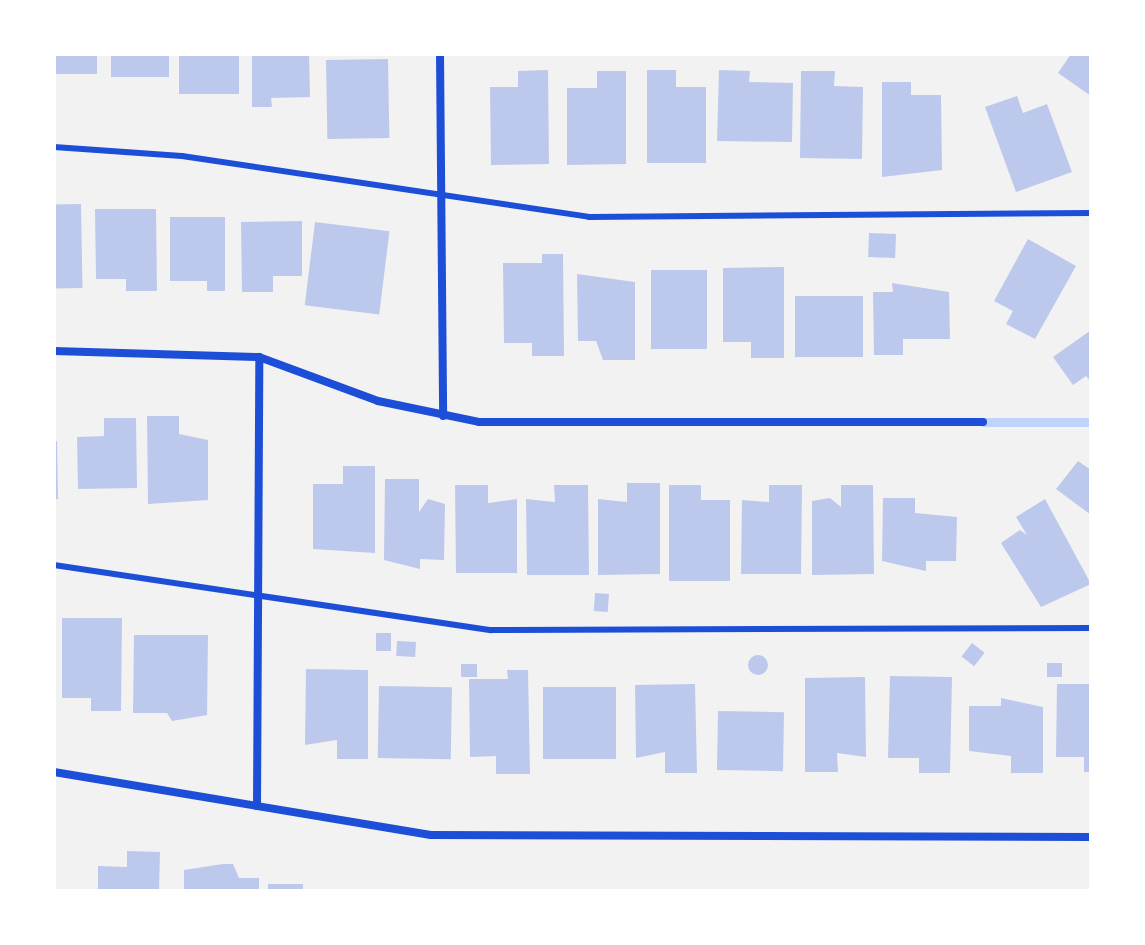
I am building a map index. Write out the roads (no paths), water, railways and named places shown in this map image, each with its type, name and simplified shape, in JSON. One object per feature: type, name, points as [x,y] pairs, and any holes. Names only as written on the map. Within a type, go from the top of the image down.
[{"type":"street","points":[[440,54],[443,416]]},
{"type":"street","points":[[54,351],[259,357],[378,401],[443,416],[504,423],[983,422]]},
{"type":"street","points":[[257,806],[259,357]]},
{"type":"street","points":[[54,772],[446,836],[1091,837]]},
{"type":"lane","points":[[54,147],[441,192],[589,217],[1091,213]]},
{"type":"lane","points":[[54,565],[258,592],[491,630],[1091,628]]},
{"type":"waterway","points":[[983,422],[1091,422]]}]
